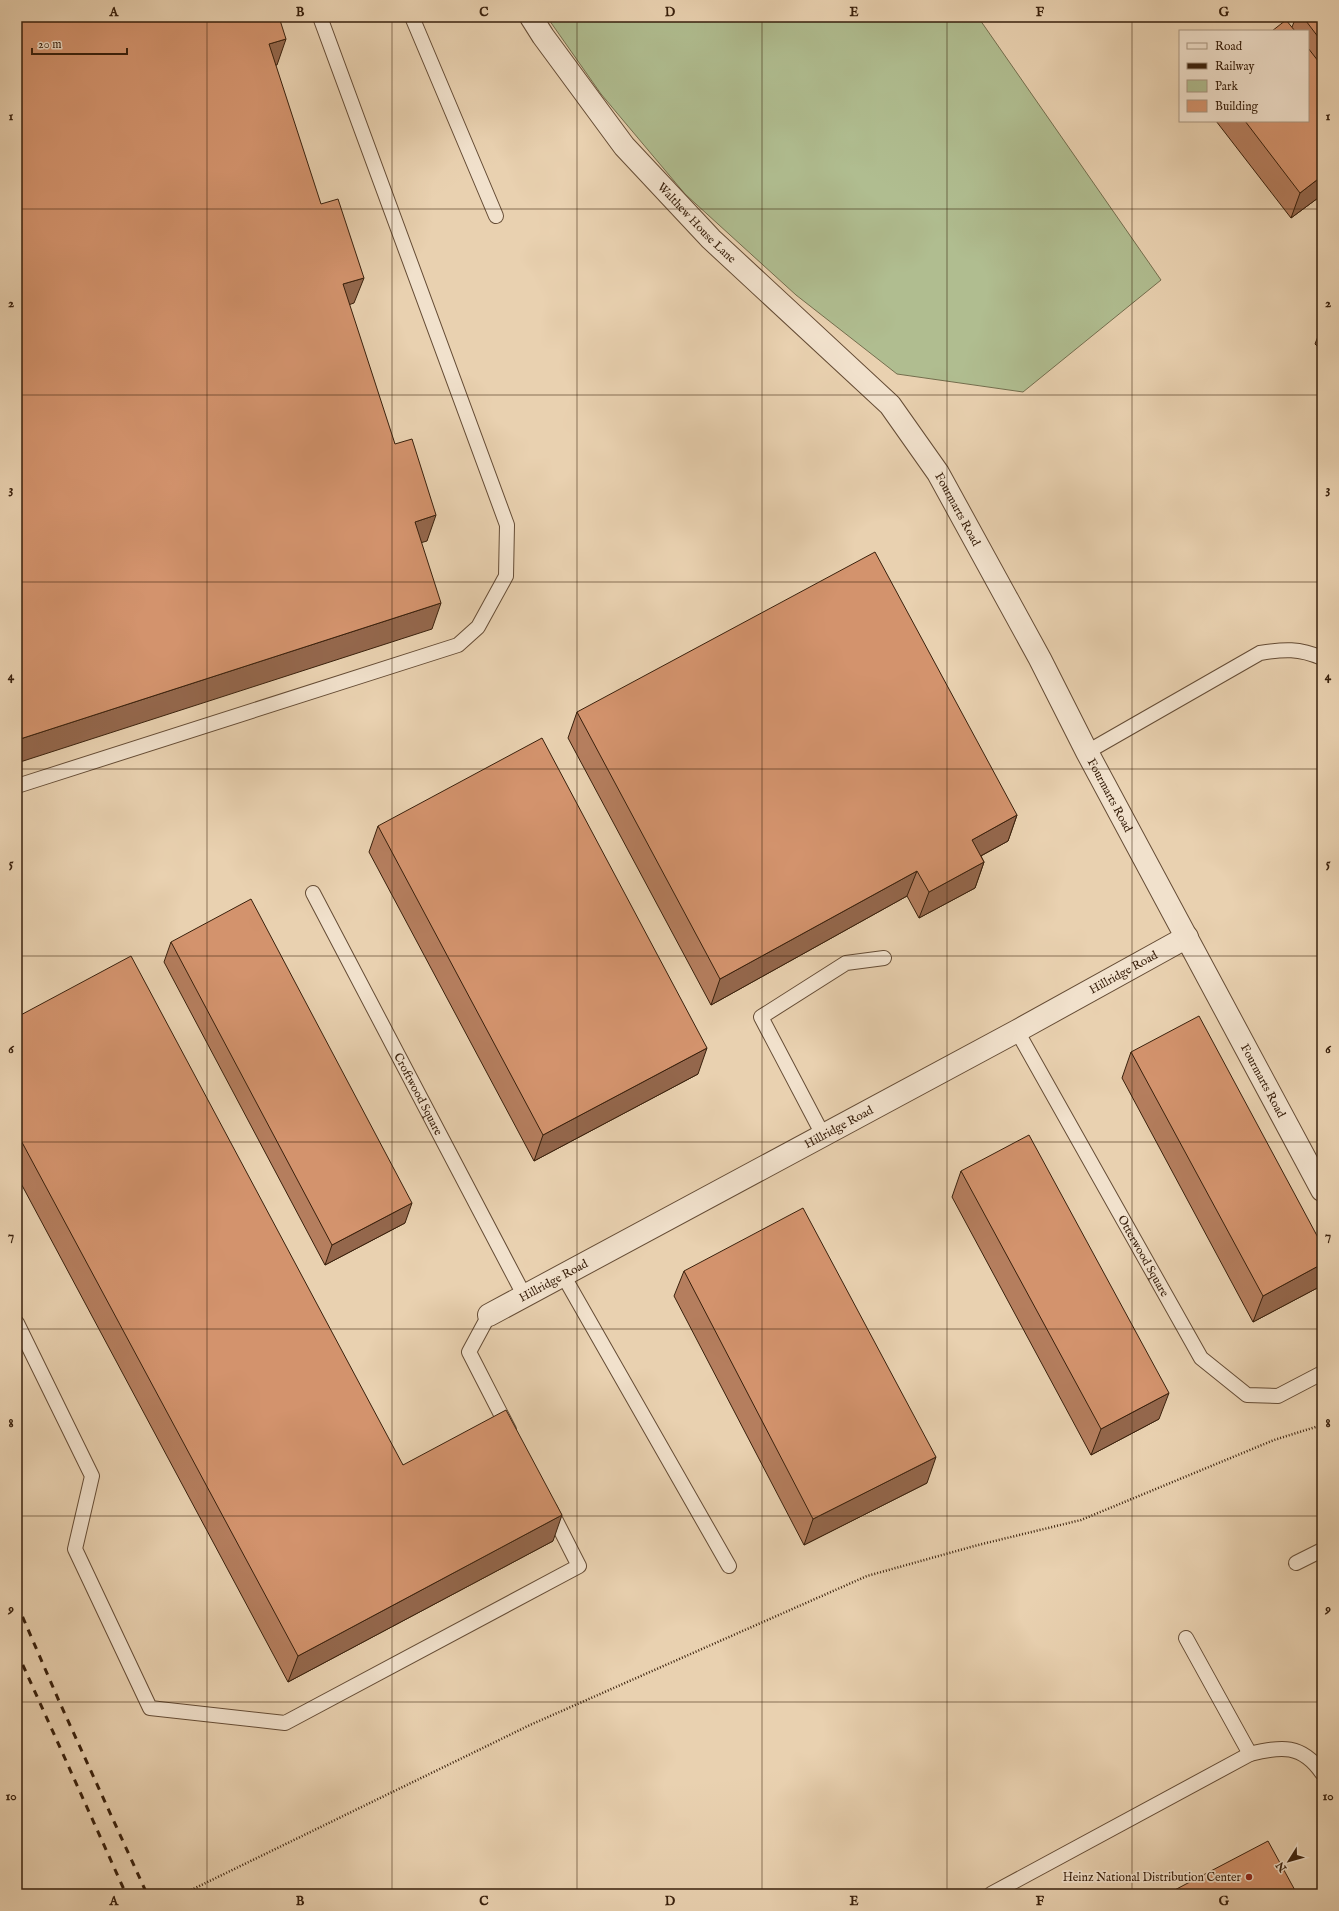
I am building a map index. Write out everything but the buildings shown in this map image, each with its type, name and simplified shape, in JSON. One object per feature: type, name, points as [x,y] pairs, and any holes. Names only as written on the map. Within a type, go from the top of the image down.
[{"type":"street","name":"Walthew House Lane","points":[[531,17],[543,36],[624,146],[635,158],[711,239],[890,405]]},
{"type":"street","name":"Fourmarts Road","points":[[890,405],[938,472],[1040,659],[1087,752],[1322,1190]]},
{"type":"street","name":"Hillridge Road","points":[[489,1315],[1017,1031],[1187,937]]},
{"type":"lane","points":[[17,786],[458,645],[478,627],[506,576],[507,525],[320,17]]},
{"type":"lane","points":[[412,17],[496,216]]},
{"type":"lane","points":[[1087,752],[1260,653],[1286,649],[1313,654],[1322,658]]},
{"type":"lane","name":"Croftwood Square","points":[[313,892],[524,1295]]},
{"type":"lane","points":[[823,1134],[761,1017],[846,963],[884,958]]},
{"type":"lane","name":"Otterwood Square","points":[[1017,1031],[1201,1358],[1247,1395],[1278,1396],[1322,1373]]},
{"type":"lane","points":[[563,1275],[729,1566]]},
{"type":"lane","points":[[489,1315],[469,1352],[515,1442]]},
{"type":"lane","points":[[17,1323],[92,1476],[75,1549],[150,1708],[285,1724],[579,1566],[544,1497]]},
{"type":"lane","points":[[1296,1563],[1322,1550]]},
{"type":"lane","points":[[1186,1638],[1250,1754]]},
{"type":"lane","points":[[991,1894],[1250,1754],[1269,1749],[1286,1747],[1300,1752],[1315,1762],[1322,1773]]},
{"type":"path","points":[[183,1894],[530,1725],[867,1576],[978,1545],[1080,1520],[1274,1440],[1322,1425]]},
{"type":"green space","points":[[547,17],[978,17],[1161,280],[1023,392],[897,374],[796,295],[685,194],[601,94]]},
{"type":"railway","points":[[17,1604],[59,1701],[147,1894]]},
{"type":"railway","points":[[17,1652],[126,1894]]},
{"type":"place","name":"Heinz National Distribution Center","points":[[1249,1877]]}]
